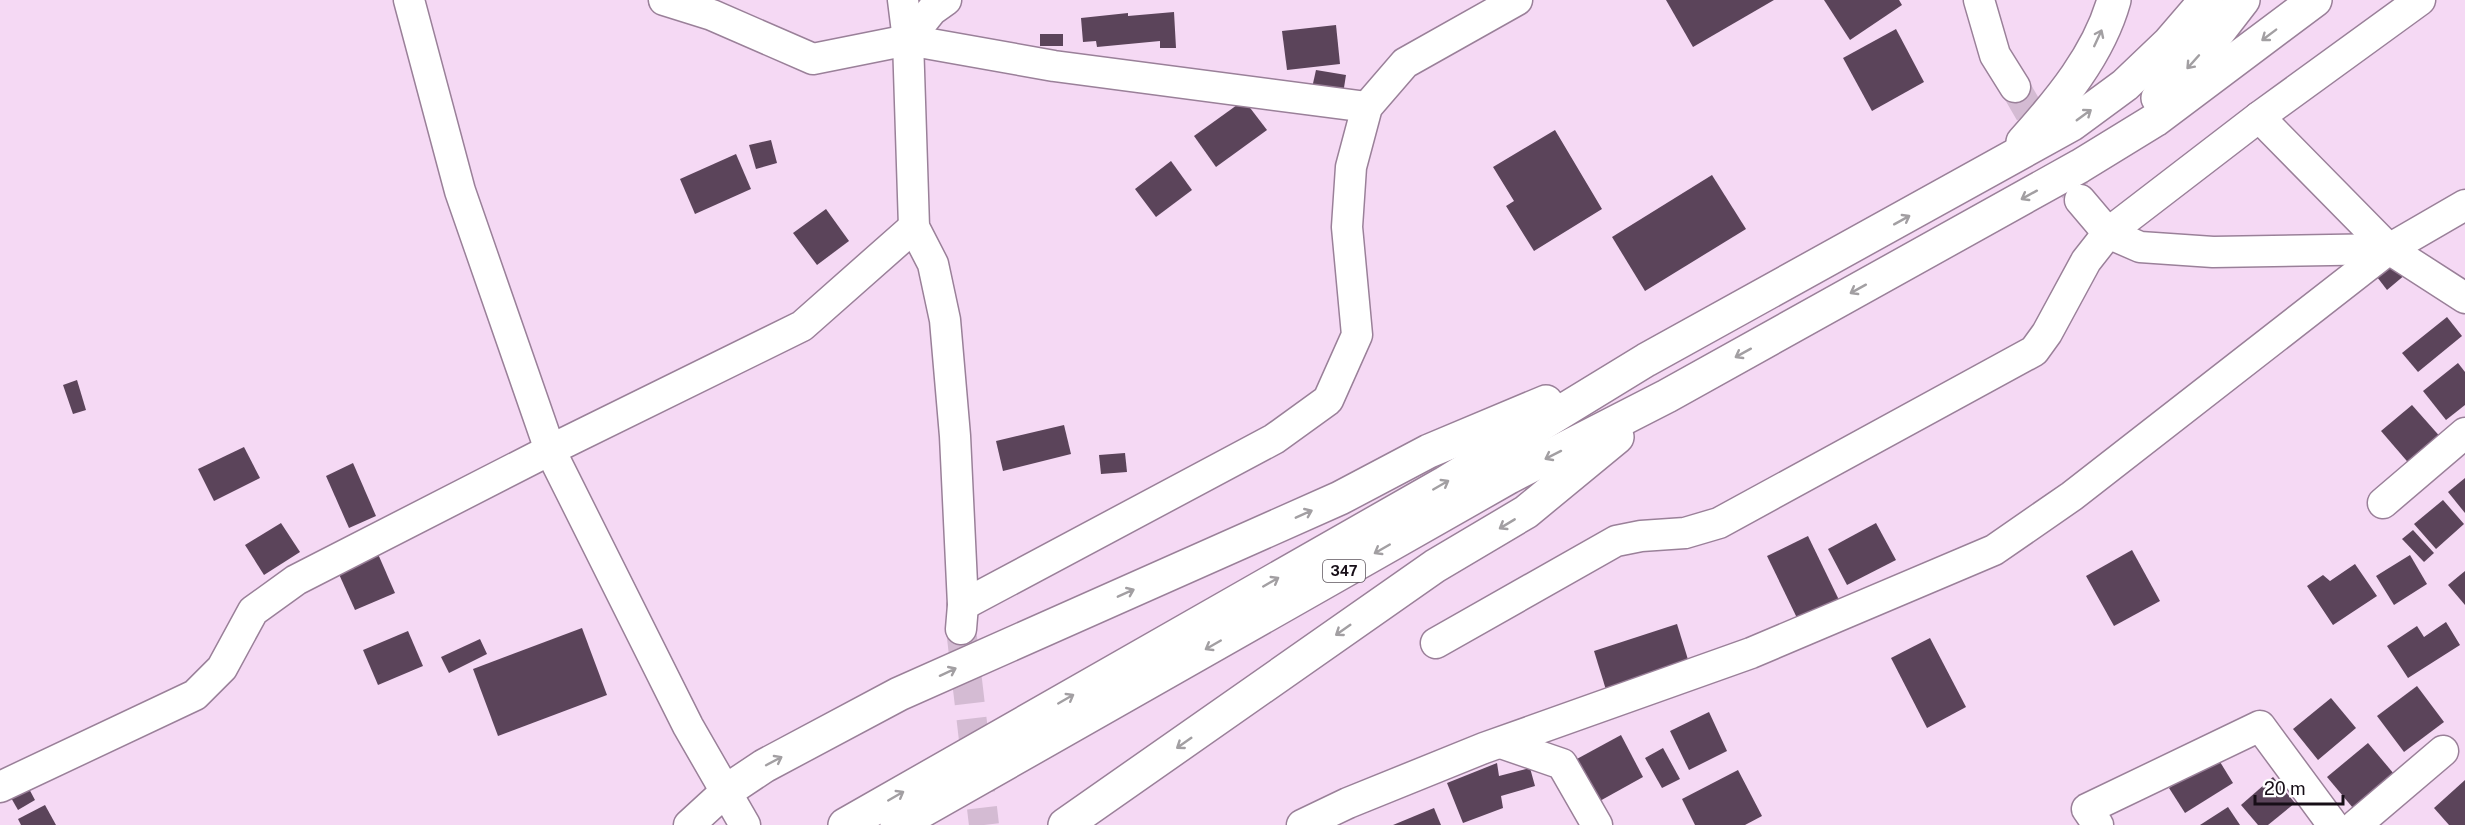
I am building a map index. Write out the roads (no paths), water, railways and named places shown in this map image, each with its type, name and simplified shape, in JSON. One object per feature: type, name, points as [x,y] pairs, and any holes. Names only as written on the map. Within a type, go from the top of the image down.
[{"type":"highway","points":[[1980,177],[2020,145],[2047,115],[2094,47],[2114,0]]},
{"type":"highway","points":[[1980,177],[2072,124],[2126,85],[2169,43],[2206,0]]},
{"type":"highway","points":[[2080,166],[2174,83],[2209,44],[2243,0]]},
{"type":"highway","points":[[2080,166],[2155,120],[2315,0]]},
{"type":"highway","name":"347","points":[[897,825],[1509,477],[1667,396],[2080,166]]},
{"type":"highway","name":"347","points":[[845,825],[1445,483],[1646,360],[1980,177]]},
{"type":"highway","points":[[725,792],[764,766],[899,694],[1340,498],[1429,451],[1646,360]]},
{"type":"highway","points":[[1065,825],[1435,566],[1526,512],[1667,396]]},
{"type":"street","points":[[409,0],[460,191],[550,450],[633,619],[725,792],[745,825]]},
{"type":"street","points":[[663,0],[712,15],[813,59],[908,40],[1054,66],[1367,106]]},
{"type":"street","points":[[903,0],[908,40],[914,227],[933,264],[945,320],[955,436],[962,617],[1274,439],[1328,400],[1357,335],[1347,227],[1351,167],[1367,106],[1405,63],[1517,0]]},
{"type":"street","points":[[908,40],[932,10],[946,0]]},
{"type":"street","points":[[1979,0],[1995,56],[2015,87]]},
{"type":"street","points":[[1436,643],[1616,541],[1641,536],[1685,533],[1719,523],[2034,351],[2047,333],[2086,261],[2108,233],[2259,117],[2420,0]]},
{"type":"street","points":[[2259,117],[2389,249],[2465,298]]},
{"type":"street","points":[[2080,200],[2108,233],[2140,247],[2213,252],[2389,249]]},
{"type":"street","points":[[1302,825],[1348,803],[1501,743],[1751,653],[1994,550],[2072,496],[2389,249],[2465,205]]},
{"type":"street","points":[[0,787],[195,696],[222,668],[253,611],[296,580],[550,450],[802,326],[914,227]]},
{"type":"street","points":[[2383,503],[2465,433]]},
{"type":"street","points":[[2098,825],[2087,809],[2260,726],[2332,825]]},
{"type":"street","points":[[1501,743],[1562,764],[1597,825]]},
{"type":"street","points":[[2356,825],[2443,751]]},
{"type":"street","points":[[689,825],[725,792]]},
{"type":"tunnel","points":[[2015,87],[2077,194]]},
{"type":"tunnel","points":[[961,629],[984,825]]}]
